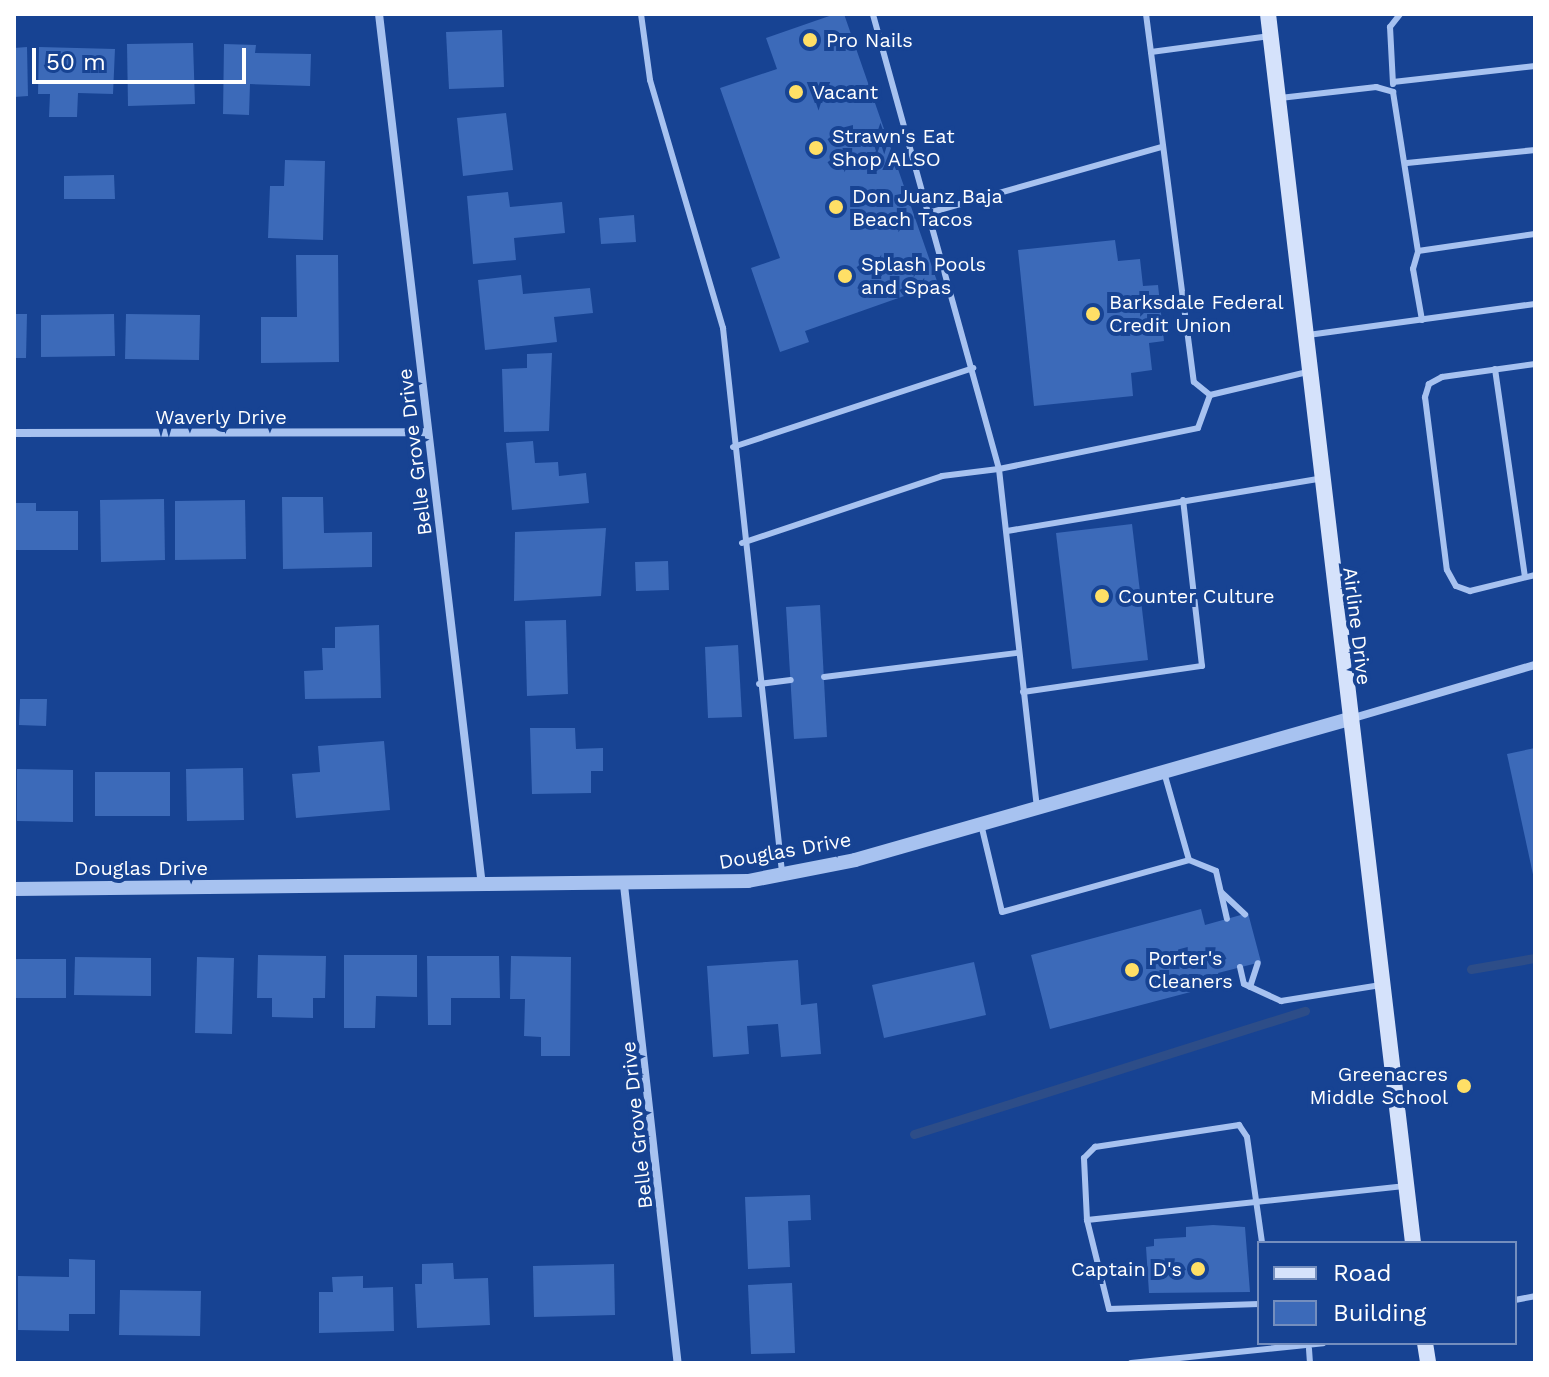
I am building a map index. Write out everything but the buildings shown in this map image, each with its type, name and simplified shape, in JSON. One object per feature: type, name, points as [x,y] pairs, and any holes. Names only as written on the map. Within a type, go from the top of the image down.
[{"type":"main road","name":"Airline Drive","points":[[1268,14],[1309,371],[1318,479],[1413,1241]]},
{"type":"street","name":"Belle Grove Drive","points":[[379,14],[482,887]]},
{"type":"street","name":"Waverly Drive","points":[[14,433],[428,432]]},
{"type":"street","name":"Douglas Drive","points":[[14,889],[624,885],[782,876],[981,824],[1163,769],[1535,665]]},
{"type":"street","name":"Belle Grove Drive","points":[[624,885],[678,1363]]},
{"type":"lane","points":[[641,14],[650,80],[723,328],[742,543],[782,876]]},
{"type":"lane","points":[[873,14],[932,212],[999,469],[1037,808]]},
{"type":"lane","points":[[1146,14],[1194,382],[1210,395]]},
{"type":"lane","points":[[1400,14],[1390,27],[1393,92],[1407,163],[1418,251],[1413,269],[1422,320]]},
{"type":"lane","points":[[1151,52],[1270,36]]},
{"type":"lane","points":[[1393,82],[1535,66]]},
{"type":"lane","points":[[1278,99],[1376,87],[1393,92]]},
{"type":"lane","points":[[932,212],[1161,147]]},
{"type":"lane","points":[[1407,163],[1535,150]]},
{"type":"lane","points":[[1418,251],[1535,234]]},
{"type":"lane","points":[[1304,336],[1535,304]]},
{"type":"lane","points":[[1535,364],[1442,377],[1429,384],[1425,397],[1447,570],[1456,586],[1470,591],[1535,575]]},
{"type":"lane","points":[[733,447],[973,368]]},
{"type":"lane","points":[[1495,369],[1525,577]]},
{"type":"lane","points":[[1210,395],[1309,371]]},
{"type":"lane","points":[[742,543],[942,476],[999,469],[1198,428],[1210,395]]},
{"type":"lane","points":[[1007,531],[1318,479]]},
{"type":"lane","points":[[1023,692],[1202,666],[1183,500]]},
{"type":"lane","points":[[824,677],[1018,653]]},
{"type":"lane","points":[[759,684],[791,680]]},
{"type":"lane","points":[[1163,769],[1189,860]]},
{"type":"lane","points":[[981,824],[1002,912],[1189,860],[1216,871],[1227,919]]},
{"type":"lane","points":[[1221,892],[1245,914]]},
{"type":"lane","points":[[1250,987],[1258,963]]},
{"type":"lane","points":[[1240,967],[1250,987],[1281,1001],[1381,985]]},
{"type":"lane","points":[[1257,1304],[1109,1309],[1087,1220],[1084,1158],[1095,1147],[1239,1125],[1247,1137],[1262,1241]]},
{"type":"lane","points":[[1087,1220],[1406,1186]]},
{"type":"lane","points":[[1131,1363],[1309,1349],[1318,1345]]},
{"type":"lane","points":[[1309,1349],[1310,1363]]},
{"type":"waterway","points":[[1471,969],[1535,958]]},
{"type":"waterway","points":[[914,1134],[1305,1011]]},
{"type":"place","name":"Pro Nails","points":[[810,40]]},
{"type":"place","name":"Vacant","points":[[796,92]]},
{"type":"place","name":"Strawn's Eat Shop ALSO","points":[[816,148]]},
{"type":"place","name":"Don Juanz Baja Beach Tacos","points":[[836,207]]},
{"type":"place","name":"Splash Pools and Spas","points":[[845,276]]},
{"type":"place","name":"Barksdale Federal Credit Union","points":[[1093,314]]},
{"type":"place","name":"Counter Culture","points":[[1102,596]]},
{"type":"place","name":"Porter's Cleaners","points":[[1132,970]]},
{"type":"place","name":"Greenacres Middle School","points":[[1464,1086]]},
{"type":"place","name":"Captain D's","points":[[1198,1269]]}]
